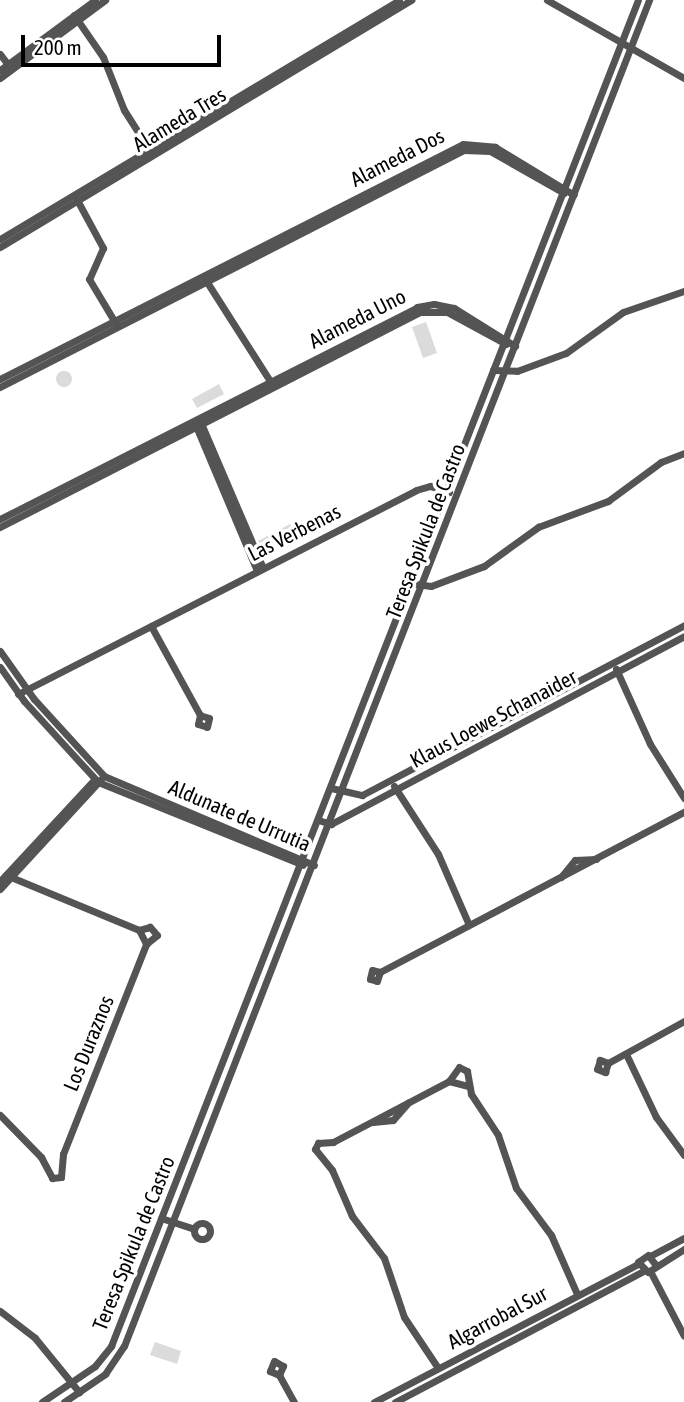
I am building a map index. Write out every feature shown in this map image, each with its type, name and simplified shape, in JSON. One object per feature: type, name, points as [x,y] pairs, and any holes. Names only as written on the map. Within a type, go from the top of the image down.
[{"type":"street","points":[[76,18],[95,0]]},
{"type":"street","points":[[0,54],[4,70],[76,18],[106,0]]},
{"type":"street","name":"Alameda Tres","points":[[0,239],[76,197],[399,0]]},
{"type":"street","name":"Alameda Tres","points":[[151,152],[411,0]]},
{"type":"street","points":[[547,0],[684,78]]},
{"type":"street","name":"Teresa Spikula de Castro","points":[[42,1402],[95,1366],[111,1346],[638,0]]},
{"type":"street","name":"Teresa Spikula de Castro","points":[[64,1402],[118,1358],[331,824],[649,0]]},
{"type":"street","points":[[76,18],[103,57],[124,110],[151,152]]},
{"type":"street","name":"Alameda Dos","points":[[0,387],[116,324],[468,143],[495,147],[574,195]]},
{"type":"street","points":[[76,197],[103,248],[89,279],[116,324]]},
{"type":"street","name":"Alameda Tres","points":[[0,247],[76,197]]},
{"type":"street","points":[[204,279],[272,385]]},
{"type":"street","points":[[493,370],[505,373],[566,353],[623,312],[684,291]]},
{"type":"street","name":"Alameda Uno","points":[[0,519],[272,385],[422,305],[449,306],[515,346]]},
{"type":"street","name":"Alameda Dos","points":[[0,379],[116,324]]},
{"type":"street","points":[[197,422],[260,570]]},
{"type":"street","name":"Alameda Uno","points":[[0,527],[197,422]]},
{"type":"street","points":[[409,583],[422,587],[488,564],[538,527],[608,501],[661,462],[684,453]]},
{"type":"street","name":"Las Verbenas","points":[[18,694],[416,489],[430,486],[456,495]]},
{"type":"street","name":"Klaus Loewe Schanaider","points":[[331,788],[359,796],[684,625]]},
{"type":"street","points":[[151,626],[200,715]]},
{"type":"street","name":"Klaus Loewe Schanaider","points":[[331,824],[684,636]]},
{"type":"street","name":"Aldunate de Urrutia","points":[[0,651],[26,690],[99,777]]},
{"type":"street","points":[[613,663],[650,744],[684,798]]},
{"type":"street","name":"Aldunate de Urrutia","points":[[0,667],[18,694],[99,777],[314,865]]},
{"type":"street","points":[[0,889],[5,878],[99,777]]},
{"type":"street","points":[[391,779],[438,854],[469,925]]},
{"type":"street","points":[[380,972],[561,877],[575,860],[596,859],[684,812]]},
{"type":"street","points":[[318,820],[331,824]]},
{"type":"street","points":[[5,878],[139,930],[150,927],[156,931],[146,944],[139,930]]},
{"type":"street","name":"Los Duraznos","points":[[0,1115],[41,1157],[51,1176],[58,1180],[63,1173],[63,1154],[146,944]]},
{"type":"street","points":[[608,1063],[684,1021]]},
{"type":"street","points":[[674,1028],[684,1028]]},
{"type":"street","points":[[626,1054],[656,1117],[684,1155]]},
{"type":"street","points":[[438,1368],[404,1317],[384,1258],[347,1209],[327,1160],[317,1154],[316,1146],[333,1142],[372,1122],[393,1120],[408,1103],[449,1081],[463,1067],[468,1086],[498,1135],[516,1188],[551,1235],[577,1294]]},
{"type":"street","points":[[220,1069],[231,1074]]},
{"type":"street","points":[[449,1081],[468,1086]]},
{"type":"street","points":[[327,1160],[333,1142]]},
{"type":"street","points":[[41,1157],[54,1160],[63,1154]]},
{"type":"street","points":[[161,1218],[194,1228]]},
{"type":"street","points":[[684,1238],[650,1256],[641,1256],[684,1336]]},
{"type":"street","name":"Algarrobal Sur","points":[[395,1402],[684,1249]]},
{"type":"street","points":[[646,1268],[650,1256]]},
{"type":"street","name":"Algarrobal Sur","points":[[374,1402],[577,1294],[646,1268]]},
{"type":"street","points":[[0,1311],[36,1338],[79,1392]]},
{"type":"street","points":[[279,1375],[294,1402]]},
{"type":"street","points":[[366,1402],[374,1402]]},
{"type":"shaded area","points":[[426,322],[437,353],[423,358],[412,327]]},
{"type":"shaded area","points":[[61,371],[67,371],[72,379],[70,385],[61,387],[56,382],[56,376]]},
{"type":"shaded area","points":[[219,384],[224,394],[197,408],[192,399]]},
{"type":"shaded area","points":[[290,524],[297,536],[264,553],[258,541]]},
{"type":"shaded area","points":[[155,1342],[181,1351],[177,1364],[150,1355]]}]
